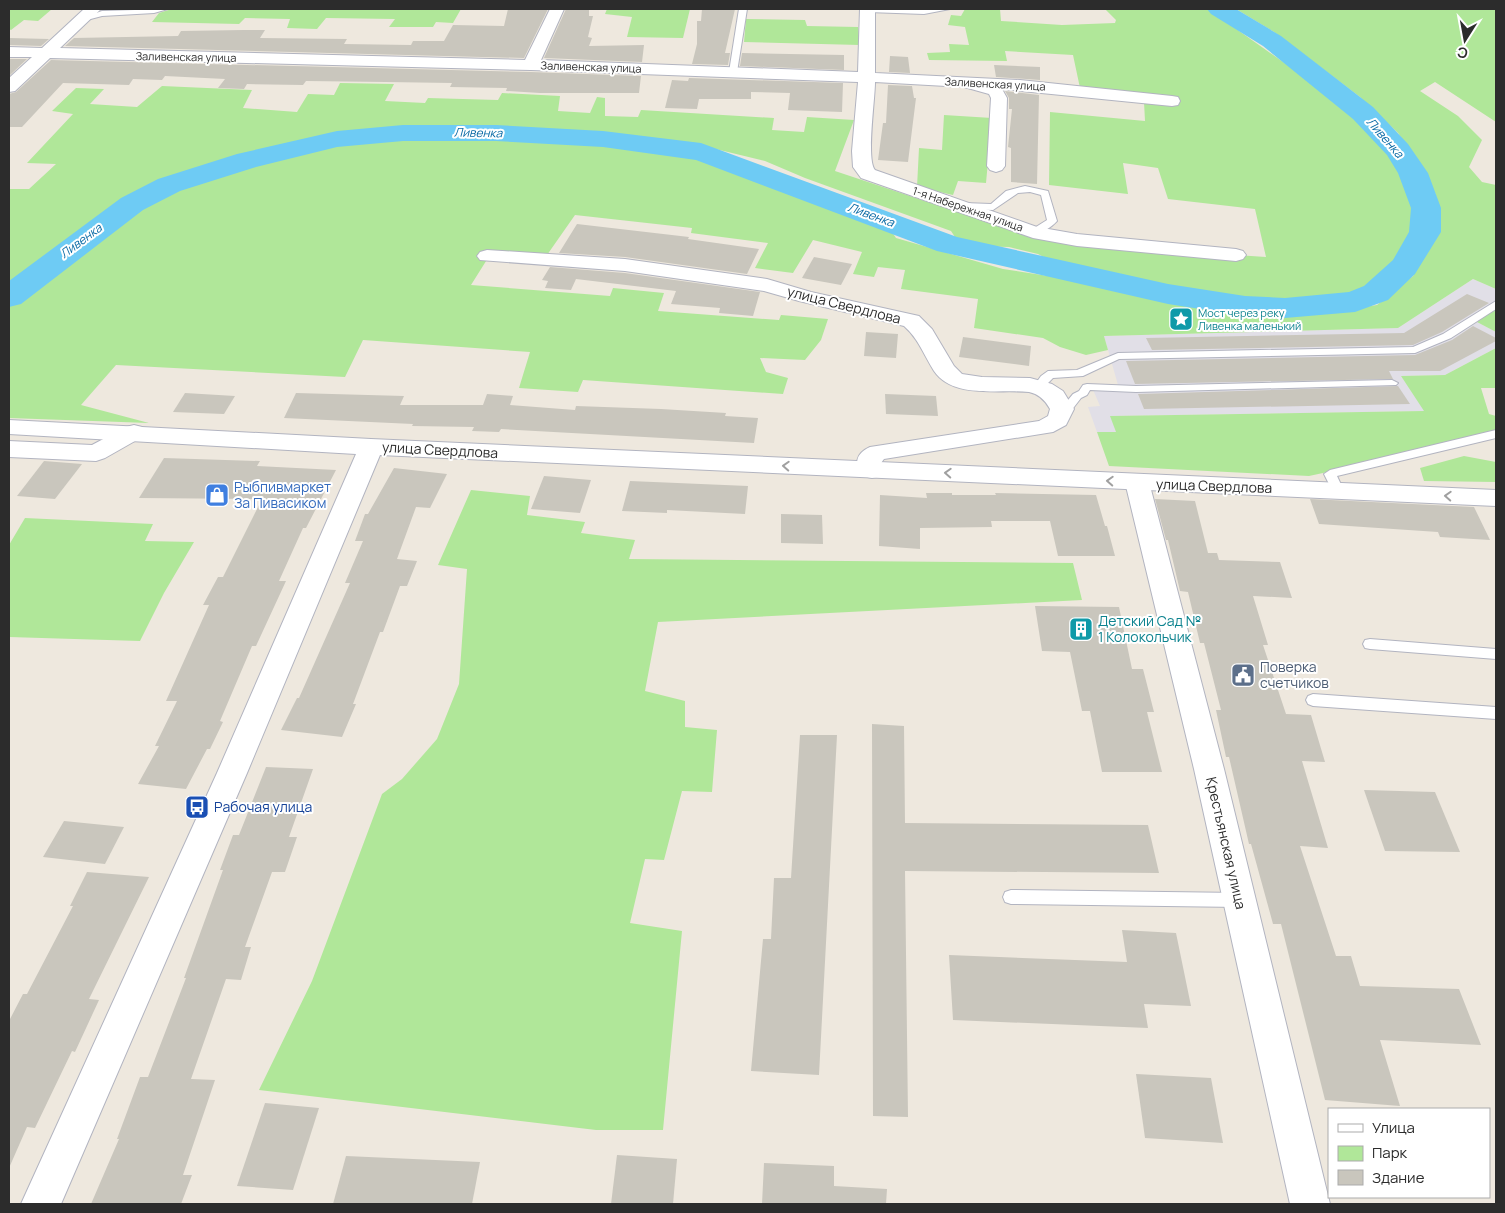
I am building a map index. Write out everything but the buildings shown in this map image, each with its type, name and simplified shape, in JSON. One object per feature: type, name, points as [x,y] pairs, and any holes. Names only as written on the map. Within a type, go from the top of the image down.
[{"type":"street","points":[[531,65],[557,9]]},
{"type":"street","name":"1-я Набережная улица","points":[[868,9],[865,77],[866,102],[861,150],[862,168],[864,171],[874,177],[1033,232],[1077,240],[1236,255]]},
{"type":"street","points":[[9,87],[88,14]]},
{"type":"street","name":"Заливенская улица","points":[[9,52],[531,65],[865,77],[1050,87],[1172,101]]},
{"type":"street","points":[[955,82],[983,87],[998,94],[1000,104],[996,166]]},
{"type":"street","name":"улица Свердлова","points":[[487,256],[625,265],[767,285],[806,297],[911,322],[920,329],[946,374],[954,380],[984,385],[1013,382],[1059,394]]},
{"type":"street","points":[[872,470],[868,463],[876,453],[1037,430],[1058,420],[1062,409],[1059,394]]},
{"type":"street","name":"улица Свердлова","points":[[9,427],[134,432],[371,447],[1496,498]]},
{"type":"street","points":[[9,449],[96,453],[134,432]]},
{"type":"street","points":[[41,1204],[232,773],[371,447]]},
{"type":"street","name":"Крестьянская улица","points":[[1137,482],[1240,900],[1310,1204]]},
{"type":"lane","points":[[88,14],[141,13],[164,9]]},
{"type":"lane","points":[[733,72],[743,9]]},
{"type":"lane","points":[[868,9],[924,12],[946,9]]},
{"type":"lane","points":[[960,206],[993,207],[1010,193],[1020,190],[1046,193],[1052,221],[1033,232]]},
{"type":"lane","points":[[1074,374],[1111,357],[1118,356],[1415,350],[1447,336],[1496,304]]},
{"type":"lane","points":[[1087,388],[1083,380],[1074,374],[1059,372],[1049,375],[1042,383],[1059,394],[1083,393],[1087,388],[1099,386],[1111,389],[1128,389],[1392,383]]},
{"type":"lane","points":[[1338,491],[1330,474],[1496,434]]},
{"type":"lane","points":[[1370,644],[1496,654]]},
{"type":"lane","points":[[1313,700],[1496,713]]},
{"type":"lane","points":[[1011,897],[1240,900]]},
{"type":"shaded area","points":[[1473,279],[1496,289],[1496,307],[1477,322],[1496,332],[1496,348],[1445,375],[1401,376],[1425,411],[1111,416],[1116,432],[1097,432],[1088,407],[1100,406],[1091,385],[1118,385],[1104,336],[1398,328]]},
{"type":"green space","points":[[9,9],[52,9],[38,21],[24,20],[11,30],[9,29]]},
{"type":"green space","points":[[172,9],[461,9],[453,23],[436,22],[433,27],[389,27],[395,19],[326,18],[317,29],[287,28],[290,19],[245,18],[239,24],[152,22],[159,13]]},
{"type":"green space","points":[[607,9],[690,9],[683,38],[627,37],[632,17],[605,14]]},
{"type":"green space","points":[[965,9],[1000,9],[1001,21],[1062,25],[1115,23],[1116,20],[1105,9],[1208,9],[1320,88],[1366,127],[1401,169],[1412,186],[1415,200],[1407,247],[1384,274],[1362,290],[1334,297],[1300,300],[1256,300],[1215,296],[1196,290],[1061,266],[1038,254],[1009,247],[973,246],[957,240],[951,231],[805,178],[765,161],[699,145],[624,135],[550,131],[398,129],[341,135],[271,148],[164,183],[118,206],[9,286],[9,189],[29,189],[56,164],[27,163],[73,114],[52,111],[76,88],[104,89],[90,104],[137,107],[162,86],[252,90],[243,108],[297,112],[308,94],[334,95],[340,83],[394,84],[385,101],[425,103],[428,98],[498,100],[502,93],[560,96],[558,111],[590,113],[597,97],[605,98],[605,116],[638,117],[641,110],[774,118],[772,130],[804,132],[807,117],[854,120],[835,171],[991,223],[1033,232],[1266,257],[1255,209],[1168,199],[1158,168],[1123,163],[1128,194],[1049,185],[1050,112],[1145,121],[1144,102],[1080,88],[1073,55],[1005,51],[1007,61],[929,60],[927,53],[950,52],[949,44],[969,45],[965,27],[948,25],[951,15],[961,16]]},
{"type":"green space","points":[[1236,9],[1496,9],[1496,122],[1435,82],[1420,91],[1458,116],[1482,140],[1469,167],[1482,182],[1496,185],[1496,289],[1473,279],[1398,328],[1104,336],[1108,350],[1086,355],[1060,347],[1043,338],[974,328],[978,299],[901,289],[905,270],[878,267],[874,277],[853,274],[862,252],[813,240],[793,273],[755,268],[768,243],[691,233],[692,228],[575,215],[547,255],[493,250],[471,285],[610,296],[613,288],[664,293],[658,311],[779,320],[781,315],[828,319],[821,340],[805,360],[760,358],[766,372],[788,378],[783,394],[583,380],[578,392],[519,388],[530,352],[363,340],[345,377],[116,365],[81,405],[149,423],[9,418],[9,305],[139,206],[184,187],[293,153],[375,139],[471,138],[559,140],[647,149],[699,158],[745,172],[888,226],[896,238],[1003,269],[1074,280],[1192,305],[1279,314],[1332,312],[1377,305],[1413,276],[1436,236],[1440,211],[1435,193],[1413,154],[1398,133],[1360,97],[1274,32]]},
{"type":"green space","points":[[746,19],[805,20],[807,26],[858,27],[860,45],[744,42]]},
{"type":"green space","points":[[944,115],[992,118],[986,183],[958,181],[953,195],[917,187],[919,148],[942,150]]},
{"type":"green space","points":[[1496,307],[1496,332],[1477,322]]},
{"type":"green space","points":[[1496,348],[1496,388],[1481,388],[1489,414],[1496,416],[1496,432],[1402,456],[1309,476],[1109,466],[1097,432],[1116,432],[1110,416],[1424,411],[1401,376],[1445,375]]},
{"type":"green space","points":[[1464,456],[1496,462],[1496,482],[1424,481],[1420,468]]},
{"type":"green space","points":[[471,490],[530,496],[527,515],[585,522],[581,533],[635,540],[629,559],[1073,563],[1082,600],[658,622],[645,691],[685,701],[685,727],[717,730],[712,792],[682,791],[664,860],[645,859],[630,923],[682,931],[663,1130],[596,1130],[259,1090],[312,981],[382,794],[402,779],[437,739],[459,684],[467,569],[438,565]]},
{"type":"green space","points":[[25,518],[153,524],[145,541],[194,542],[164,593],[140,641],[9,637],[9,545]]},
{"type":"waterway","name":"Ливенка","points":[[9,297],[132,204],[169,185],[247,160],[337,139],[403,133],[496,133],[603,139],[701,152],[948,244],[1168,294],[1245,306],[1285,308],[1355,302],[1376,293],[1404,267],[1425,232],[1426,208],[1413,173],[1398,150],[1363,113],[1272,41],[1219,9]]},
{"type":"place","name":"Мост через реку Ливенка маленький","points":[[1181,319]]},
{"type":"place","name":"Рыбпивмаркет За Пивасиком","points":[[217,495]]},
{"type":"place","name":"Детский Сад № 1 Колокольчик","points":[[1081,629]]},
{"type":"place","name":"Поверка счетчиков","points":[[1243,675]]},
{"type":"place","name":"Рабочая улица","points":[[197,807]]}]
